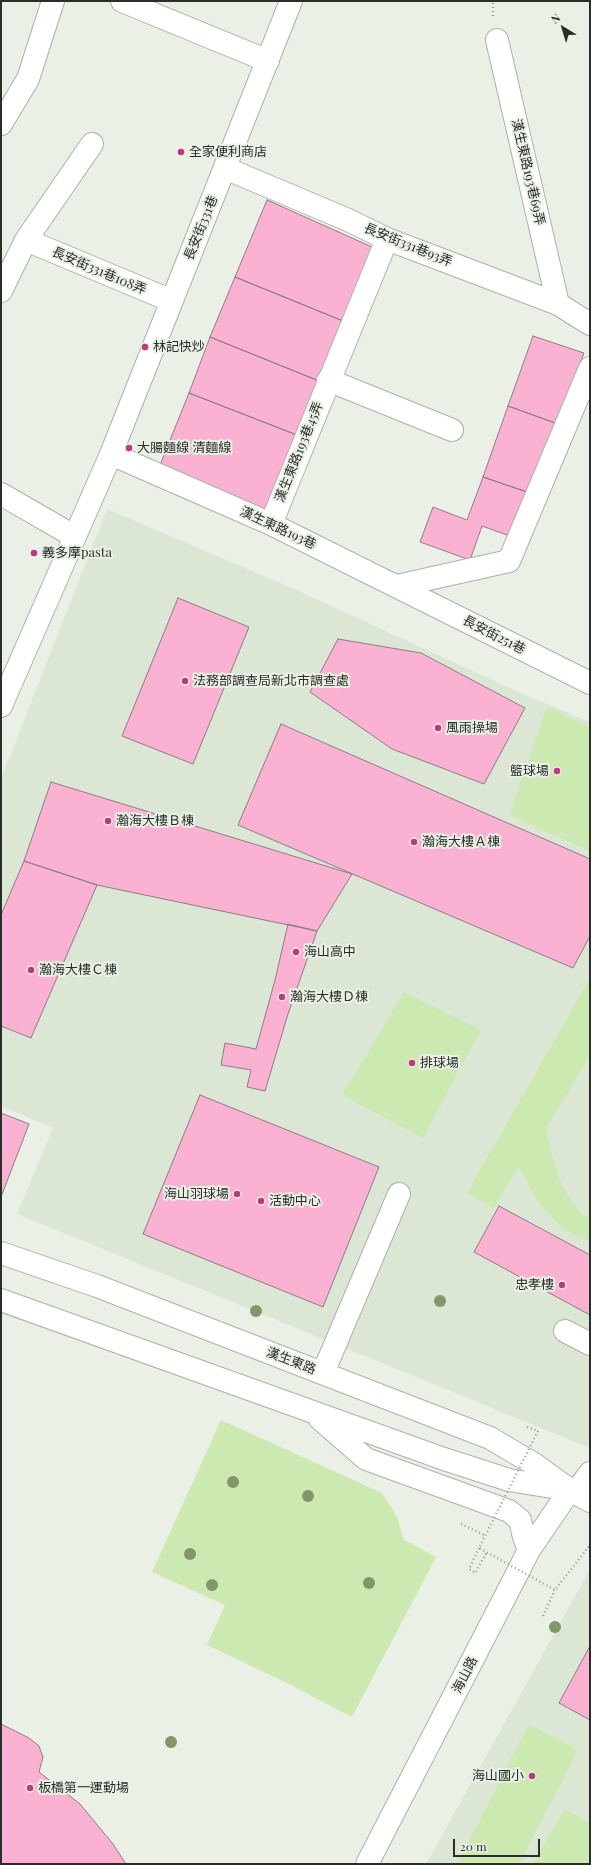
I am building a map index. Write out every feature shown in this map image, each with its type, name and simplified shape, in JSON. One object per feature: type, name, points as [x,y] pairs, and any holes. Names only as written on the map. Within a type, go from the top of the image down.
[{"type":"street","points":[[1,124],[28,79],[53,1]]},
{"type":"street","points":[[122,1],[268,61]]},
{"type":"street","name":"長安街331巷","points":[[110,454],[291,1]]},
{"type":"street","name":"漢生東路193巷69弄","points":[[497,40],[558,304]]},
{"type":"street","points":[[1,291],[26,240],[92,144]]},
{"type":"street","name":"長安街331巷93弄","points":[[225,168],[348,220],[387,239],[558,304],[590,324]]},
{"type":"street","name":"漢生東路193巷45弄","points":[[271,524],[328,380],[387,239]]},
{"type":"street","name":"長安街331巷108弄","points":[[26,240],[172,301]]},
{"type":"street","points":[[397,586],[509,561],[590,368]]},
{"type":"street","points":[[328,380],[452,430]]},
{"type":"street","points":[[1,706],[110,454]]},
{"type":"street","name":"漢生東路193巷","points":[[110,454],[271,524],[397,586]]},
{"type":"street","points":[[1,494],[65,531]]},
{"type":"street","name":"長安街251巷","points":[[397,586],[590,683]]},
{"type":"street","points":[[323,1373],[399,1194]]},
{"type":"street","name":"漢生東路","points":[[1,1253],[97,1286],[490,1438],[534,1464],[578,1495]]},
{"type":"street","points":[[1,1300],[444,1459],[501,1478],[578,1495]]},
{"type":"street","points":[[565,1331],[590,1344]]},
{"type":"street","points":[[310,1411],[366,1460],[509,1511],[520,1520],[524,1537],[530,1550]]},
{"type":"street","name":"海山路","points":[[367,1864],[530,1550],[578,1495],[590,1473]]},
{"type":"path","points":[[489,1556],[486,1554],[475,1573],[469,1569],[538,1431]]},
{"type":"path","points":[[543,1616],[555,1590],[589,1546]]},
{"type":"path","points":[[479,1548],[555,1590]]},
{"type":"shaded area","name":"海山高中","points":[[107,509],[292,588],[523,694],[590,722],[590,1448],[17,1214],[53,1128],[1,1106],[1,779]]},
{"type":"shaded area","name":"海山國小","points":[[590,1569],[590,1864],[426,1864],[524,1688]]},
{"type":"green space","name":"籃球場","points":[[547,707],[590,727],[590,851],[509,815]]},
{"type":"green space","points":[[590,978],[590,1056],[546,1129],[554,1163],[562,1186],[581,1214],[590,1217],[590,1241],[564,1230],[537,1201],[519,1166],[494,1208],[467,1193]]},
{"type":"green space","name":"排球場","points":[[404,992],[481,1030],[423,1138],[342,1095]]},
{"type":"green space","points":[[221,1420],[382,1493],[397,1517],[404,1540],[436,1557],[352,1717],[287,1683],[207,1645],[225,1605],[152,1572]]},
{"type":"green space","points":[[529,1724],[578,1750],[519,1864],[457,1864]]},
{"type":"green space","points":[[565,1809],[590,1823],[590,1864],[533,1864]]},
{"type":"building","points":[[267,200],[381,251],[348,323],[235,277]]},
{"type":"building","points":[[235,277],[348,323],[324,383],[210,337]]},
{"type":"building","points":[[533,336],[584,353],[558,424],[508,406]]},
{"type":"building","points":[[210,337],[324,383],[302,437],[189,393]]},
{"type":"building","points":[[189,393],[302,437],[271,514],[158,470]]},
{"type":"building","points":[[508,406],[558,424],[533,494],[483,477]]},
{"type":"building","points":[[483,477],[533,494],[518,539],[482,526],[470,560],[420,542],[433,507],[467,520]]},
{"type":"building","name":"法務部調查局新北市調查處","points":[[178,598],[249,627],[193,764],[122,736]]},
{"type":"building","name":"風雨操場","points":[[338,639],[421,653],[525,708],[484,784],[392,749],[310,692]]},
{"type":"building","name":"瀚海大樓Ａ棟","points":[[281,724],[590,859],[590,936],[573,968],[238,825]]},
{"type":"building","name":"瀚海大樓Ｂ棟","points":[[51,782],[352,874],[317,931],[97,885],[24,861]]},
{"type":"building","name":"瀚海大樓Ｃ棟","points":[[24,861],[97,885],[31,1038],[1,1026],[1,915]]},
{"type":"building","name":"瀚海大樓Ｄ棟","points":[[288,924],[317,931],[288,1014],[265,1091],[247,1087],[251,1070],[221,1065],[225,1043],[256,1049],[275,980]]},
{"type":"building","name":"活動中心","points":[[200,1095],[379,1167],[323,1307],[143,1234]]},
{"type":"building","points":[[1,1113],[29,1124],[1,1197]]},
{"type":"building","name":"忠孝樓","points":[[499,1206],[590,1255],[590,1315],[474,1252]]},
{"type":"building","points":[[590,1646],[590,1720],[559,1703]]},
{"type":"building","name":"板橋第一運動場","points":[[1,1724],[29,1738],[39,1746],[43,1757],[39,1772],[80,1804],[113,1844],[126,1864],[1,1864]]},
{"type":"place","name":"全家便利商店","points":[[181,152]]},
{"type":"place","name":"林記快炒","points":[[145,347]]},
{"type":"place","name":"大腸麵線 清麵線","points":[[129,448]]},
{"type":"place","name":"義多摩pasta","points":[[34,553]]},
{"type":"place","name":"法務部調查局新北市調查處","points":[[185,681]]},
{"type":"place","name":"風雨操場","points":[[438,728]]},
{"type":"place","name":"籃球場","points":[[557,771]]},
{"type":"place","name":"瀚海大樓Ｂ棟","points":[[108,821]]},
{"type":"place","name":"瀚海大樓Ａ棟","points":[[414,842]]},
{"type":"place","name":"海山高中","points":[[296,952]]},
{"type":"place","name":"瀚海大樓Ｃ棟","points":[[31,970]]},
{"type":"place","name":"瀚海大樓Ｄ棟","points":[[282,997]]},
{"type":"place","name":"排球場","points":[[412,1063]]},
{"type":"place","name":"海山羽球場","points":[[237,1194]]},
{"type":"place","name":"活動中心","points":[[261,1201]]},
{"type":"place","name":"忠孝樓","points":[[562,1285]]},
{"type":"place","name":"海山國小","points":[[532,1776]]},
{"type":"place","name":"板橋第一運動場","points":[[30,1788]]}]
